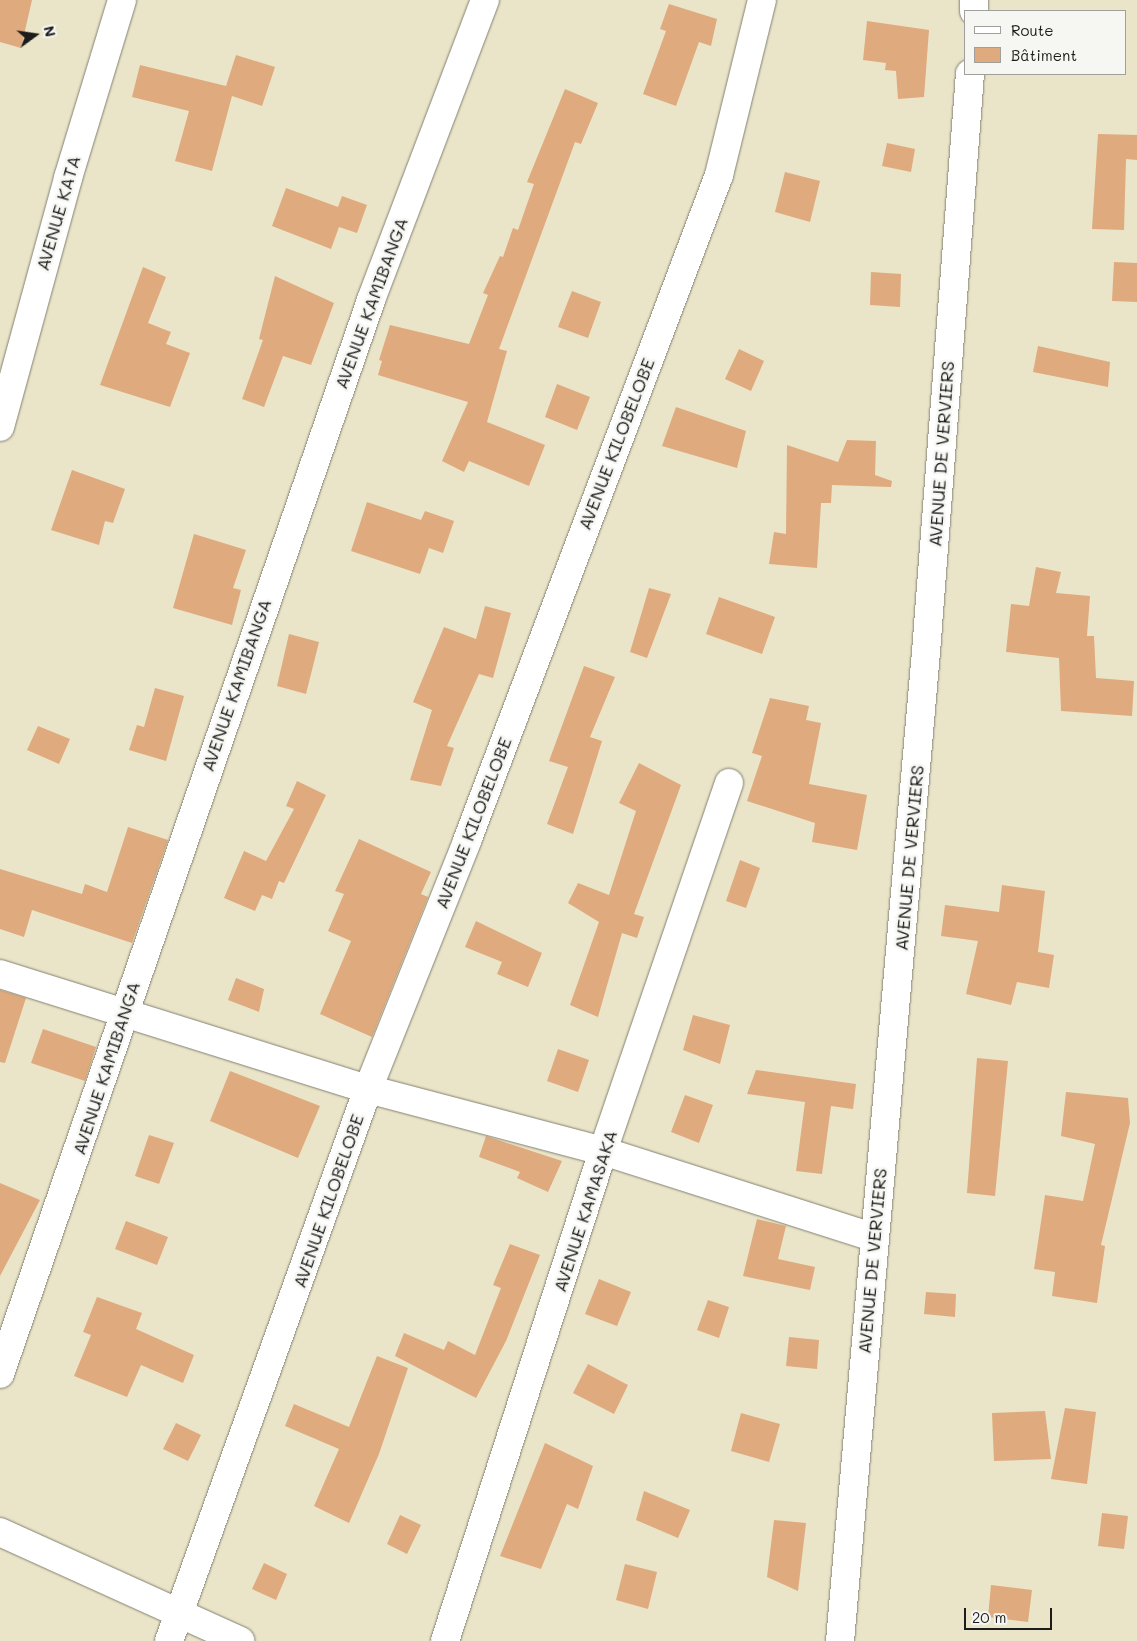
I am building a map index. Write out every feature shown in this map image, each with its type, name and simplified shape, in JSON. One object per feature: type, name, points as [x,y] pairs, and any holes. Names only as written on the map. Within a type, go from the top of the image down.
[{"type":"street","name":"AVENUE KATA","points":[[0,428],[122,0]]},
{"type":"street","name":"AVENUE KAMIBANGA","points":[[0,1374],[371,300],[485,0]]},
{"type":"street","name":"AVENUE KILOBELOBE","points":[[169,1641],[368,1089],[468,841],[719,175],[762,0]]},
{"type":"street","name":"AVENUE DE VERVIERS","points":[[840,1641],[872,1237],[926,652],[970,75]]},
{"type":"street","name":"AVENUE KAMASAKA","points":[[445,1641],[603,1151],[729,784]]},
{"type":"street","points":[[0,974],[368,1089],[603,1151],[872,1237]]},
{"type":"street","points":[[0,1532],[240,1641]]},
{"type":"building","points":[[0,0],[32,0],[21,48],[0,42]]},
{"type":"building","points":[[669,4],[717,19],[711,46],[699,42],[676,106],[643,94],[666,31],[660,29]]},
{"type":"building","points":[[867,21],[929,30],[924,97],[898,99],[896,71],[885,70],[886,63],[863,60]]},
{"type":"building","points":[[236,55],[275,67],[262,106],[232,96],[212,171],[175,161],[189,111],[132,97],[140,65],[226,86]]},
{"type":"building","points":[[565,89],[598,103],[581,144],[575,142],[499,349],[507,351],[487,422],[545,445],[529,486],[469,461],[464,472],[442,461],[468,402],[378,375],[382,361],[379,360],[390,325],[469,344],[488,295],[483,293],[500,256],[503,257],[513,228],[518,230],[534,184],[527,182]]},
{"type":"building","points":[[1098,134],[1137,135],[1137,160],[1126,159],[1124,230],[1092,229]]},
{"type":"building","points":[[887,143],[915,149],[911,172],[882,166]]},
{"type":"building","points":[[785,172],[820,181],[810,222],[775,212]]},
{"type":"building","points":[[286,188],[338,207],[342,196],[367,205],[357,233],[339,227],[331,249],[272,226]]},
{"type":"building","points":[[1114,262],[1137,263],[1137,302],[1112,301]]},
{"type":"building","points":[[143,267],[166,277],[148,323],[171,332],[166,344],[190,353],[170,407],[100,385]]},
{"type":"building","points":[[871,272],[901,274],[900,307],[870,305]]},
{"type":"building","points":[[275,276],[334,303],[311,365],[283,356],[264,407],[242,399],[263,340],[259,339]]},
{"type":"building","points":[[572,291],[601,302],[588,338],[558,327]]},
{"type":"building","points":[[1038,346],[1110,362],[1108,387],[1033,372]]},
{"type":"building","points":[[739,349],[764,361],[751,391],[725,379]]},
{"type":"building","points":[[557,384],[590,397],[577,430],[545,417]]},
{"type":"building","points":[[676,407],[746,431],[737,468],[662,446]]},
{"type":"building","points":[[847,440],[876,441],[875,475],[892,481],[891,487],[832,485],[831,503],[821,503],[817,568],[769,564],[774,532],[786,534],[787,445],[838,462]]},
{"type":"building","points":[[72,470],[125,489],[113,523],[105,521],[99,545],[51,530]]},
{"type":"building","points":[[367,502],[421,520],[425,511],[454,521],[443,553],[429,548],[420,574],[351,551]]},
{"type":"building","points":[[194,534],[246,550],[233,588],[241,590],[232,625],[173,608]]},
{"type":"building","points":[[1036,567],[1061,572],[1056,593],[1090,596],[1087,636],[1094,636],[1096,678],[1134,681],[1132,716],[1061,711],[1059,658],[1006,652],[1011,604],[1029,606]]},
{"type":"building","points":[[649,588],[671,594],[647,658],[630,652]]},
{"type":"building","points":[[719,597],[775,617],[762,654],[706,634]]},
{"type":"building","points":[[485,606],[511,613],[493,678],[479,674],[447,746],[454,748],[441,786],[410,780],[432,710],[413,702],[444,627],[476,639]]},
{"type":"building","points":[[289,634],[319,642],[306,694],[277,686]]},
{"type":"building","points":[[584,666],[615,677],[590,737],[602,741],[573,834],[547,824],[568,767],[549,761]]},
{"type":"building","points":[[155,688],[184,696],[166,761],[129,750],[137,725],[144,727]]},
{"type":"building","points":[[770,698],[809,706],[806,720],[821,723],[809,784],[867,795],[857,850],[812,842],[815,823],[747,801],[762,756],[752,753]]},
{"type":"building","points":[[38,726],[70,739],[59,764],[27,750]]},
{"type":"building","points":[[639,763],[681,785],[634,914],[644,917],[637,938],[622,933],[598,1017],[570,1005],[599,922],[568,903],[578,883],[609,895],[636,811],[619,803]]},
{"type":"building","points":[[297,781],[326,795],[284,883],[279,881],[272,899],[262,895],[255,911],[224,898],[244,851],[266,861],[294,809],[286,806]]},
{"type":"building","points":[[128,827],[168,840],[132,943],[32,910],[24,937],[0,929],[0,869],[82,894],[85,884],[107,892]]},
{"type":"building","points":[[359,839],[431,872],[421,894],[428,897],[372,1037],[320,1014],[351,941],[328,931],[344,894],[335,891]]},
{"type":"building","points":[[740,860],[760,868],[746,908],[726,901]]},
{"type":"building","points":[[1002,885],[1045,891],[1038,952],[1054,955],[1049,988],[1017,982],[1011,1005],[966,994],[978,941],[941,936],[945,905],[999,912]]},
{"type":"building","points":[[476,921],[542,953],[528,987],[497,974],[502,962],[465,947]]},
{"type":"building","points":[[236,978],[264,989],[259,1012],[228,1000]]},
{"type":"building","points":[[0,990],[26,998],[5,1063],[0,1062]]},
{"type":"building","points":[[693,1015],[730,1025],[720,1064],[683,1050]]},
{"type":"building","points":[[43,1029],[96,1047],[85,1081],[31,1063]]},
{"type":"building","points":[[558,1049],[589,1060],[578,1092],[547,1081]]},
{"type":"building","points":[[977,1058],[1008,1061],[995,1196],[967,1193]]},
{"type":"building","points":[[756,1070],[856,1084],[853,1109],[831,1106],[822,1174],[796,1171],[805,1102],[747,1094]]},
{"type":"building","points":[[230,1071],[320,1106],[298,1158],[210,1121]]},
{"type":"building","points":[[1066,1092],[1128,1098],[1130,1123],[1101,1245],[1105,1246],[1097,1303],[1052,1296],[1055,1272],[1034,1269],[1045,1195],[1083,1201],[1095,1144],[1061,1136]]},
{"type":"building","points":[[685,1095],[713,1105],[699,1143],[671,1132]]},
{"type":"building","points":[[149,1135],[174,1143],[159,1184],[135,1176]]},
{"type":"building","points":[[486,1136],[562,1161],[548,1192],[517,1178],[520,1172],[479,1157]]},
{"type":"building","points":[[0,1183],[40,1200],[0,1276]]},
{"type":"building","points":[[757,1219],[786,1226],[778,1259],[815,1267],[810,1290],[743,1276]]},
{"type":"building","points":[[126,1221],[168,1237],[157,1265],[115,1249]]},
{"type":"building","points":[[510,1244],[540,1255],[506,1341],[476,1398],[395,1356],[404,1333],[444,1350],[448,1341],[475,1355],[501,1288],[493,1285]]},
{"type":"building","points":[[599,1279],[631,1292],[617,1326],[585,1314]]},
{"type":"building","points":[[926,1292],[956,1294],[955,1317],[924,1314]]},
{"type":"building","points":[[97,1297],[142,1313],[136,1329],[194,1355],[183,1383],[141,1365],[127,1397],[74,1376],[91,1335],[83,1332]]},
{"type":"building","points":[[708,1300],[729,1307],[719,1338],[697,1330]]},
{"type":"building","points":[[789,1337],[819,1340],[817,1369],[786,1366]]},
{"type":"building","points":[[377,1356],[408,1368],[379,1454],[349,1523],[314,1506],[339,1449],[285,1426],[294,1404],[349,1427]]},
{"type":"building","points":[[588,1364],[628,1385],[614,1414],[573,1393]]},
{"type":"building","points":[[1065,1408],[1096,1412],[1087,1484],[1051,1479]]},
{"type":"building","points":[[1045,1411],[1051,1459],[994,1461],[992,1413]]},
{"type":"building","points":[[741,1413],[780,1424],[769,1462],[731,1451]]},
{"type":"building","points":[[176,1423],[201,1435],[188,1461],[163,1449]]},
{"type":"building","points":[[545,1443],[593,1466],[578,1509],[567,1504],[541,1569],[500,1556]]},
{"type":"building","points":[[644,1491],[690,1510],[678,1538],[636,1520]]},
{"type":"building","points":[[1102,1513],[1128,1516],[1124,1549],[1098,1546]]},
{"type":"building","points":[[400,1515],[421,1525],[407,1554],[387,1544]]},
{"type":"building","points":[[774,1520],[806,1523],[798,1591],[767,1577]]},
{"type":"building","points":[[264,1563],[287,1574],[276,1600],[252,1589]]},
{"type":"building","points":[[625,1564],[657,1572],[648,1609],[616,1600]]},
{"type":"building","points":[[991,1585],[1032,1590],[1028,1622],[988,1617]]}]
